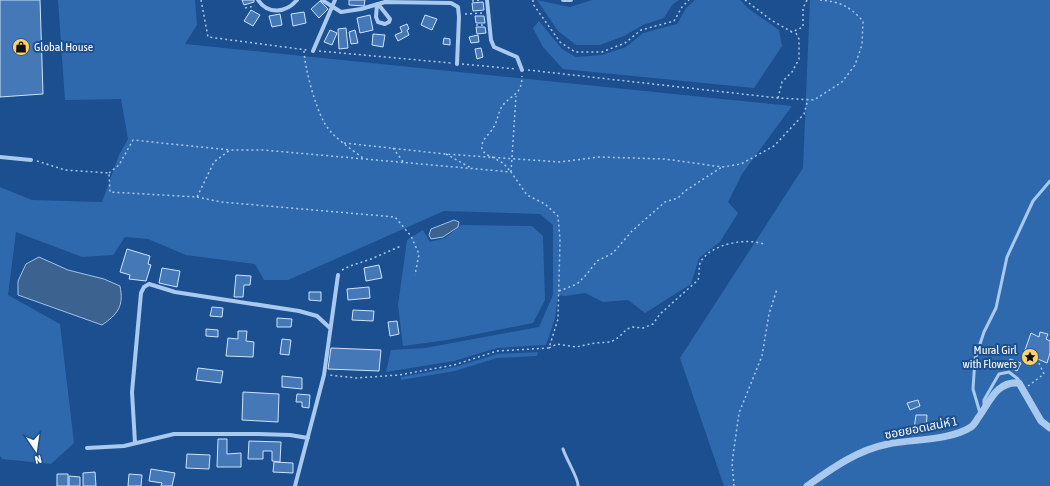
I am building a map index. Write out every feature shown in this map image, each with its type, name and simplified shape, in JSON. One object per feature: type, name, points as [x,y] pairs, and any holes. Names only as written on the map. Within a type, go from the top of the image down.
[{"type":"street","points":[[258,0],[261,5],[273,11],[285,10],[292,6],[297,0]]},
{"type":"street","points":[[322,0],[341,12],[384,2],[451,3],[458,7],[459,14],[457,64]]},
{"type":"street","points":[[313,51],[335,0]]},
{"type":"street","points":[[487,0],[491,40],[494,47],[517,57],[522,70]]},
{"type":"street","points":[[563,0],[571,0]]},
{"type":"street","points":[[378,4],[390,19],[389,22],[385,24],[378,22],[376,17],[378,4]]},
{"type":"street","points":[[0,157],[31,160]]},
{"type":"street","points":[[295,486],[324,375],[338,275]]},
{"type":"street","points":[[135,443],[132,392],[139,308],[141,293],[144,287],[149,284],[175,292],[299,311],[317,316],[330,328]]},
{"type":"street","name":"ซอยยอดเสน่ห์ 1","points":[[807,486],[832,468],[858,454],[886,445],[957,434],[972,427],[1001,386],[1009,382],[1019,383]]},
{"type":"street","points":[[1019,383],[1041,421],[1050,428]]},
{"type":"street","points":[[87,448],[106,448],[174,434],[277,434],[308,438]]},
{"type":"lane","points":[[982,412],[974,389],[975,359],[984,332],[996,308],[1007,257],[1033,201],[1050,181]]},
{"type":"lane","points":[[982,412],[984,400],[998,374],[1009,372],[1018,378],[1019,383]]},
{"type":"lane","points":[[562,449],[566,461],[579,481],[578,486]]},
{"type":"path","points":[[201,0],[208,37],[313,51],[522,70],[778,98],[814,100],[842,82],[855,65],[862,45],[864,22],[851,8],[830,1],[820,0]]},
{"type":"path","points":[[533,0],[533,4],[560,42],[575,52],[602,52],[625,43],[641,30],[674,21],[682,7],[689,0]]},
{"type":"path","points":[[745,0],[775,22],[792,32],[803,27],[803,8],[807,0]]},
{"type":"path","points":[[472,1],[480,1]]},
{"type":"path","points":[[245,8],[261,5]]},
{"type":"path","points":[[459,14],[474,15],[488,12]]},
{"type":"path","points":[[476,25],[483,25]]},
{"type":"path","points":[[778,98],[782,82],[792,72],[799,59],[799,39],[795,31]]},
{"type":"path","points":[[304,50],[305,67],[324,123],[344,143],[363,158]]},
{"type":"path","points":[[511,172],[516,95],[522,82],[522,70]]},
{"type":"path","points":[[516,95],[503,106],[494,128],[484,141],[482,147],[483,151],[490,157],[502,163],[511,172],[527,195],[545,204],[558,216],[560,240],[558,319],[549,348]]},
{"type":"path","points":[[559,292],[577,284],[586,275],[596,261],[612,253],[632,231],[665,202],[678,198],[685,191],[722,168],[741,164],[774,146],[804,114],[808,99]]},
{"type":"path","points":[[31,160],[65,170],[109,173],[119,165],[133,140],[230,150],[263,150],[511,172]]},
{"type":"path","points":[[344,143],[445,154],[560,162],[599,157],[665,159],[722,168]]},
{"type":"path","points":[[393,148],[404,163]]},
{"type":"path","points":[[197,197],[214,162],[230,150]]},
{"type":"path","points":[[445,154],[473,169]]},
{"type":"path","points":[[109,173],[110,192],[197,197],[221,202],[395,217],[411,236],[419,254],[415,275]]},
{"type":"path","points":[[324,375],[356,378],[399,375],[454,365],[497,351],[549,348],[557,344],[576,347],[595,343],[611,342],[619,337],[627,328],[643,328],[653,324],[660,314],[698,280],[700,265],[706,256],[723,246],[744,241],[754,241],[764,244]]},
{"type":"path","points":[[338,275],[350,266],[401,246]]},
{"type":"path","points":[[734,486],[732,463],[739,413],[762,356],[769,314],[777,289]]},
{"type":"path","points":[[1024,390],[1044,374],[1037,358]]},
{"type":"shaded area","points":[[58,0],[195,0],[197,25],[185,44],[792,106],[742,174],[728,202],[738,213],[720,242],[699,258],[691,284],[645,313],[628,300],[603,302],[585,293],[565,296],[558,295],[555,318],[546,345],[497,348],[454,361],[386,372],[391,350],[425,348],[539,327],[553,295],[553,225],[540,214],[444,211],[288,280],[264,280],[255,264],[186,255],[148,239],[125,237],[113,255],[82,257],[16,232],[8,295],[60,324],[74,443],[51,464],[2,459],[0,456],[0,187],[32,200],[102,202],[119,155],[128,139],[121,99],[65,100]]},
{"type":"shaded area","points":[[537,0],[570,7],[592,0],[679,0],[672,5],[664,18],[643,25],[624,36],[600,45],[576,45],[558,31]]},
{"type":"shaded area","points":[[695,0],[740,0],[749,9],[779,30],[782,46],[754,88],[563,69],[543,47],[533,28],[539,21],[562,49],[576,57],[602,55],[626,47],[643,33],[677,24],[686,8]]},
{"type":"shaded area","points":[[810,0],[1050,0],[1050,486],[724,486],[680,358],[803,168]]},
{"type":"shaded area","points":[[454,220],[459,222],[458,227],[443,237],[431,239],[429,235],[431,229]]},
{"type":"shaded area","points":[[461,225],[532,226],[543,236],[545,300],[533,323],[447,340],[403,346],[398,305],[407,240],[423,230],[430,242],[445,238]]},
{"type":"shaded area","points":[[39,257],[68,270],[104,279],[120,286],[121,299],[116,313],[102,325],[18,295],[18,281],[26,264]]},
{"type":"shaded area","points":[[538,352],[537,356],[497,358],[455,371],[401,380],[401,377],[455,367],[497,354]]},
{"type":"building","name":"Global House","points":[[0,0],[40,0],[43,94],[0,97]]},
{"type":"building","points":[[242,0],[254,0],[254,2],[244,5]]},
{"type":"building","points":[[349,0],[365,0],[364,6],[349,5]]},
{"type":"building","points":[[320,1],[328,9],[319,18],[311,9]]},
{"type":"building","points":[[483,2],[484,10],[473,11],[472,3]]},
{"type":"building","points":[[251,10],[260,15],[253,26],[244,21]]},
{"type":"building","points":[[304,12],[306,23],[293,26],[291,14]]},
{"type":"building","points":[[280,14],[282,25],[272,27],[269,16]]},
{"type":"building","points":[[370,15],[373,30],[360,33],[357,18]]},
{"type":"building","points":[[425,15],[437,19],[432,30],[421,25]]},
{"type":"building","points":[[475,16],[484,16],[485,23],[476,23]]},
{"type":"building","points":[[407,24],[409,35],[398,41],[395,35],[402,32],[400,27]]},
{"type":"building","points":[[476,27],[485,27],[486,33],[477,34]]},
{"type":"building","points":[[346,28],[348,48],[339,49],[338,29]]},
{"type":"building","points":[[330,30],[337,33],[332,45],[324,42]]},
{"type":"building","points":[[355,30],[358,43],[351,44],[349,32]]},
{"type":"building","points":[[373,34],[385,35],[383,47],[372,45]]},
{"type":"building","points":[[478,35],[479,42],[471,43],[469,37]]},
{"type":"building","points":[[444,38],[450,39],[450,45],[443,44]]},
{"type":"building","points":[[481,48],[483,57],[477,59],[475,49]]},
{"type":"building","points":[[127,249],[150,256],[148,264],[151,265],[146,281],[129,279],[130,275],[120,272]]},
{"type":"building","points":[[379,265],[382,278],[366,281],[364,268]]},
{"type":"building","points":[[162,268],[180,271],[177,287],[159,283]]},
{"type":"building","points":[[236,275],[251,276],[250,285],[244,285],[243,297],[234,297]]},
{"type":"building","points":[[369,287],[370,298],[348,300],[347,289]]},
{"type":"building","points":[[309,292],[321,292],[321,301],[309,300]]},
{"type":"building","points":[[212,307],[223,308],[222,317],[210,316]]},
{"type":"building","points":[[353,310],[374,311],[373,321],[352,320]]},
{"type":"building","points":[[277,318],[292,319],[291,327],[277,327]]},
{"type":"building","points":[[397,321],[399,334],[390,336],[388,322]]},
{"type":"building","points":[[206,329],[218,330],[218,337],[206,336]]},
{"type":"building","points":[[238,331],[247,331],[246,341],[254,342],[253,357],[226,356],[228,338],[238,339]]},
{"type":"building","points":[[1040,332],[1048,334],[1046,339],[1050,341],[1050,353],[1047,363],[1024,353],[1031,333],[1039,337]]},
{"type":"building","points":[[282,339],[291,340],[289,355],[280,354]]},
{"type":"building","points":[[331,348],[381,350],[379,371],[328,369]]},
{"type":"building","points":[[1010,359],[1021,363],[1017,371],[1007,366]]},
{"type":"building","points":[[198,368],[223,371],[221,383],[196,380]]},
{"type":"building","points":[[282,376],[302,378],[302,389],[282,387]]},
{"type":"building","points":[[243,392],[279,394],[278,422],[242,420]]},
{"type":"building","points":[[297,394],[310,395],[309,408],[302,407],[302,402],[296,402]]},
{"type":"building","points":[[918,400],[920,406],[910,410],[907,403]]},
{"type":"building","points":[[916,415],[927,415],[926,430],[914,429]]},
{"type":"building","points":[[218,439],[227,439],[227,454],[241,453],[241,467],[217,467]]},
{"type":"building","points":[[249,441],[281,442],[280,462],[272,461],[272,451],[263,451],[263,459],[248,459]]},
{"type":"building","points":[[187,454],[210,455],[209,469],[186,468]]},
{"type":"building","points":[[274,462],[293,463],[293,473],[273,472]]},
{"type":"building","points":[[151,469],[175,473],[172,486],[161,486],[162,483],[149,481]]},
{"type":"building","points":[[95,472],[96,486],[83,486],[83,473]]},
{"type":"building","points":[[57,474],[68,474],[68,486],[57,486]]},
{"type":"building","points":[[129,474],[142,475],[141,486],[128,486]]},
{"type":"building","points":[[69,476],[80,477],[80,486],[69,486]]},
{"type":"place","name":"Global House","points":[[21,47]]},
{"type":"place","name":"Mural Girl with Flowers","points":[[1030,357]]}]
